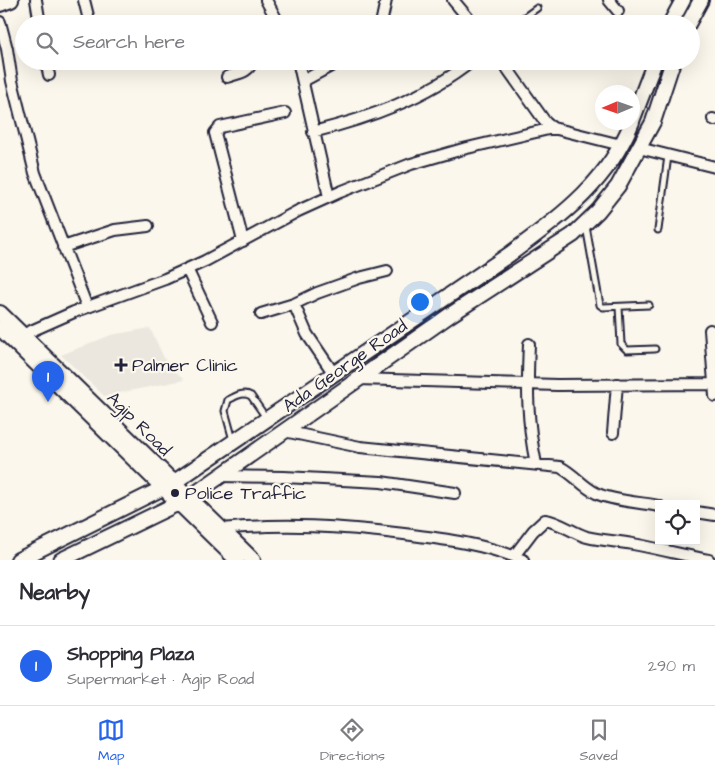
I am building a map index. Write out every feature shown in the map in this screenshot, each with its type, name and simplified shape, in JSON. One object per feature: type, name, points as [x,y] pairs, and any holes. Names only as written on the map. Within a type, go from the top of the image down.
[{"type":"main road","points":[[0,4],[11,0]]},
{"type":"main road","points":[[675,15],[683,0]]},
{"type":"main road","points":[[693,15],[701,0]]},
{"type":"main road","name":"Ada George Road","points":[[640,102],[652,70]]},
{"type":"main road","name":"Ada George Road","points":[[61,560],[184,501],[450,315],[567,239],[598,211],[618,186],[652,122],[671,70]]},
{"type":"main road","name":"Ada George Road","points":[[18,560],[168,486],[510,254],[561,217],[600,176],[621,145],[628,130]]},
{"type":"main road","name":"Agip Road","points":[[0,313],[168,486]]},
{"type":"main road","name":"Agip Road","points":[[0,328],[184,501],[238,560]]},
{"type":"main road","name":"Agip Road","points":[[184,501],[221,529],[253,560]]},
{"type":"street","points":[[36,0],[38,15]]},
{"type":"street","points":[[84,0],[88,15]]},
{"type":"street","points":[[266,0],[274,15]]},
{"type":"street","points":[[383,15],[386,0]]},
{"type":"street","points":[[453,0],[465,15]]},
{"type":"street","points":[[609,0],[618,11]]},
{"type":"street","points":[[0,22],[35,173],[86,308]]},
{"type":"street","points":[[48,70],[49,75]]},
{"type":"street","points":[[227,77],[247,70]]},
{"type":"street","points":[[300,70],[328,198]]},
{"type":"street","points":[[303,81],[323,70]]},
{"type":"street","points":[[313,132],[351,123],[395,106],[438,84],[459,70]]},
{"type":"street","points":[[508,70],[546,123],[553,128],[621,145]]},
{"type":"street","points":[[243,242],[215,133],[220,127],[285,113]]},
{"type":"street","points":[[22,335],[86,308],[187,270],[243,242],[298,211],[412,164],[463,149],[553,128]]},
{"type":"street","points":[[639,148],[715,167]]},
{"type":"street","points":[[63,247],[114,230],[148,226]]},
{"type":"street","points":[[187,270],[212,322]]},
{"type":"street","points":[[261,314],[294,304],[317,293],[359,278],[387,271]]},
{"type":"street","points":[[294,304],[308,334],[334,374]]},
{"type":"street","points":[[710,330],[715,396]]},
{"type":"street","points":[[529,344],[527,384],[530,432],[536,464]]},
{"type":"street","points":[[358,379],[527,384],[714,384]]},
{"type":"street","points":[[612,433],[617,384]]},
{"type":"street","points":[[284,431],[360,447],[560,467],[570,472],[588,489],[598,495],[655,505]]},
{"type":"street","points":[[219,476],[381,482],[455,493]]},
{"type":"street","points":[[700,513],[715,515]]},
{"type":"street","points":[[221,529],[287,525],[344,527],[478,544],[519,558],[534,531],[545,520],[553,521],[568,530],[587,537],[709,560]]},
{"type":"lane","points":[[527,15],[537,8]]},
{"type":"lane","points":[[658,230],[668,156]]},
{"type":"lane","points":[[585,223],[600,305],[603,308],[649,305]]},
{"type":"lane","points":[[619,307],[623,348],[627,350],[655,350]]},
{"type":"lane","points":[[234,442],[226,411],[228,400],[243,393],[247,394],[251,396],[267,419]]},
{"type":"shaded area","name":"Palmer Clinic","points":[[150,328],[166,362],[184,380],[104,396],[61,355],[111,335]]},
{"type":"place","name":"Palmer Clinic","points":[[121,365]]},
{"type":"place","name":"Shopping Plaza","points":[[48,402]]},
{"type":"place","name":"Police Traffic","points":[[175,493]]}]
